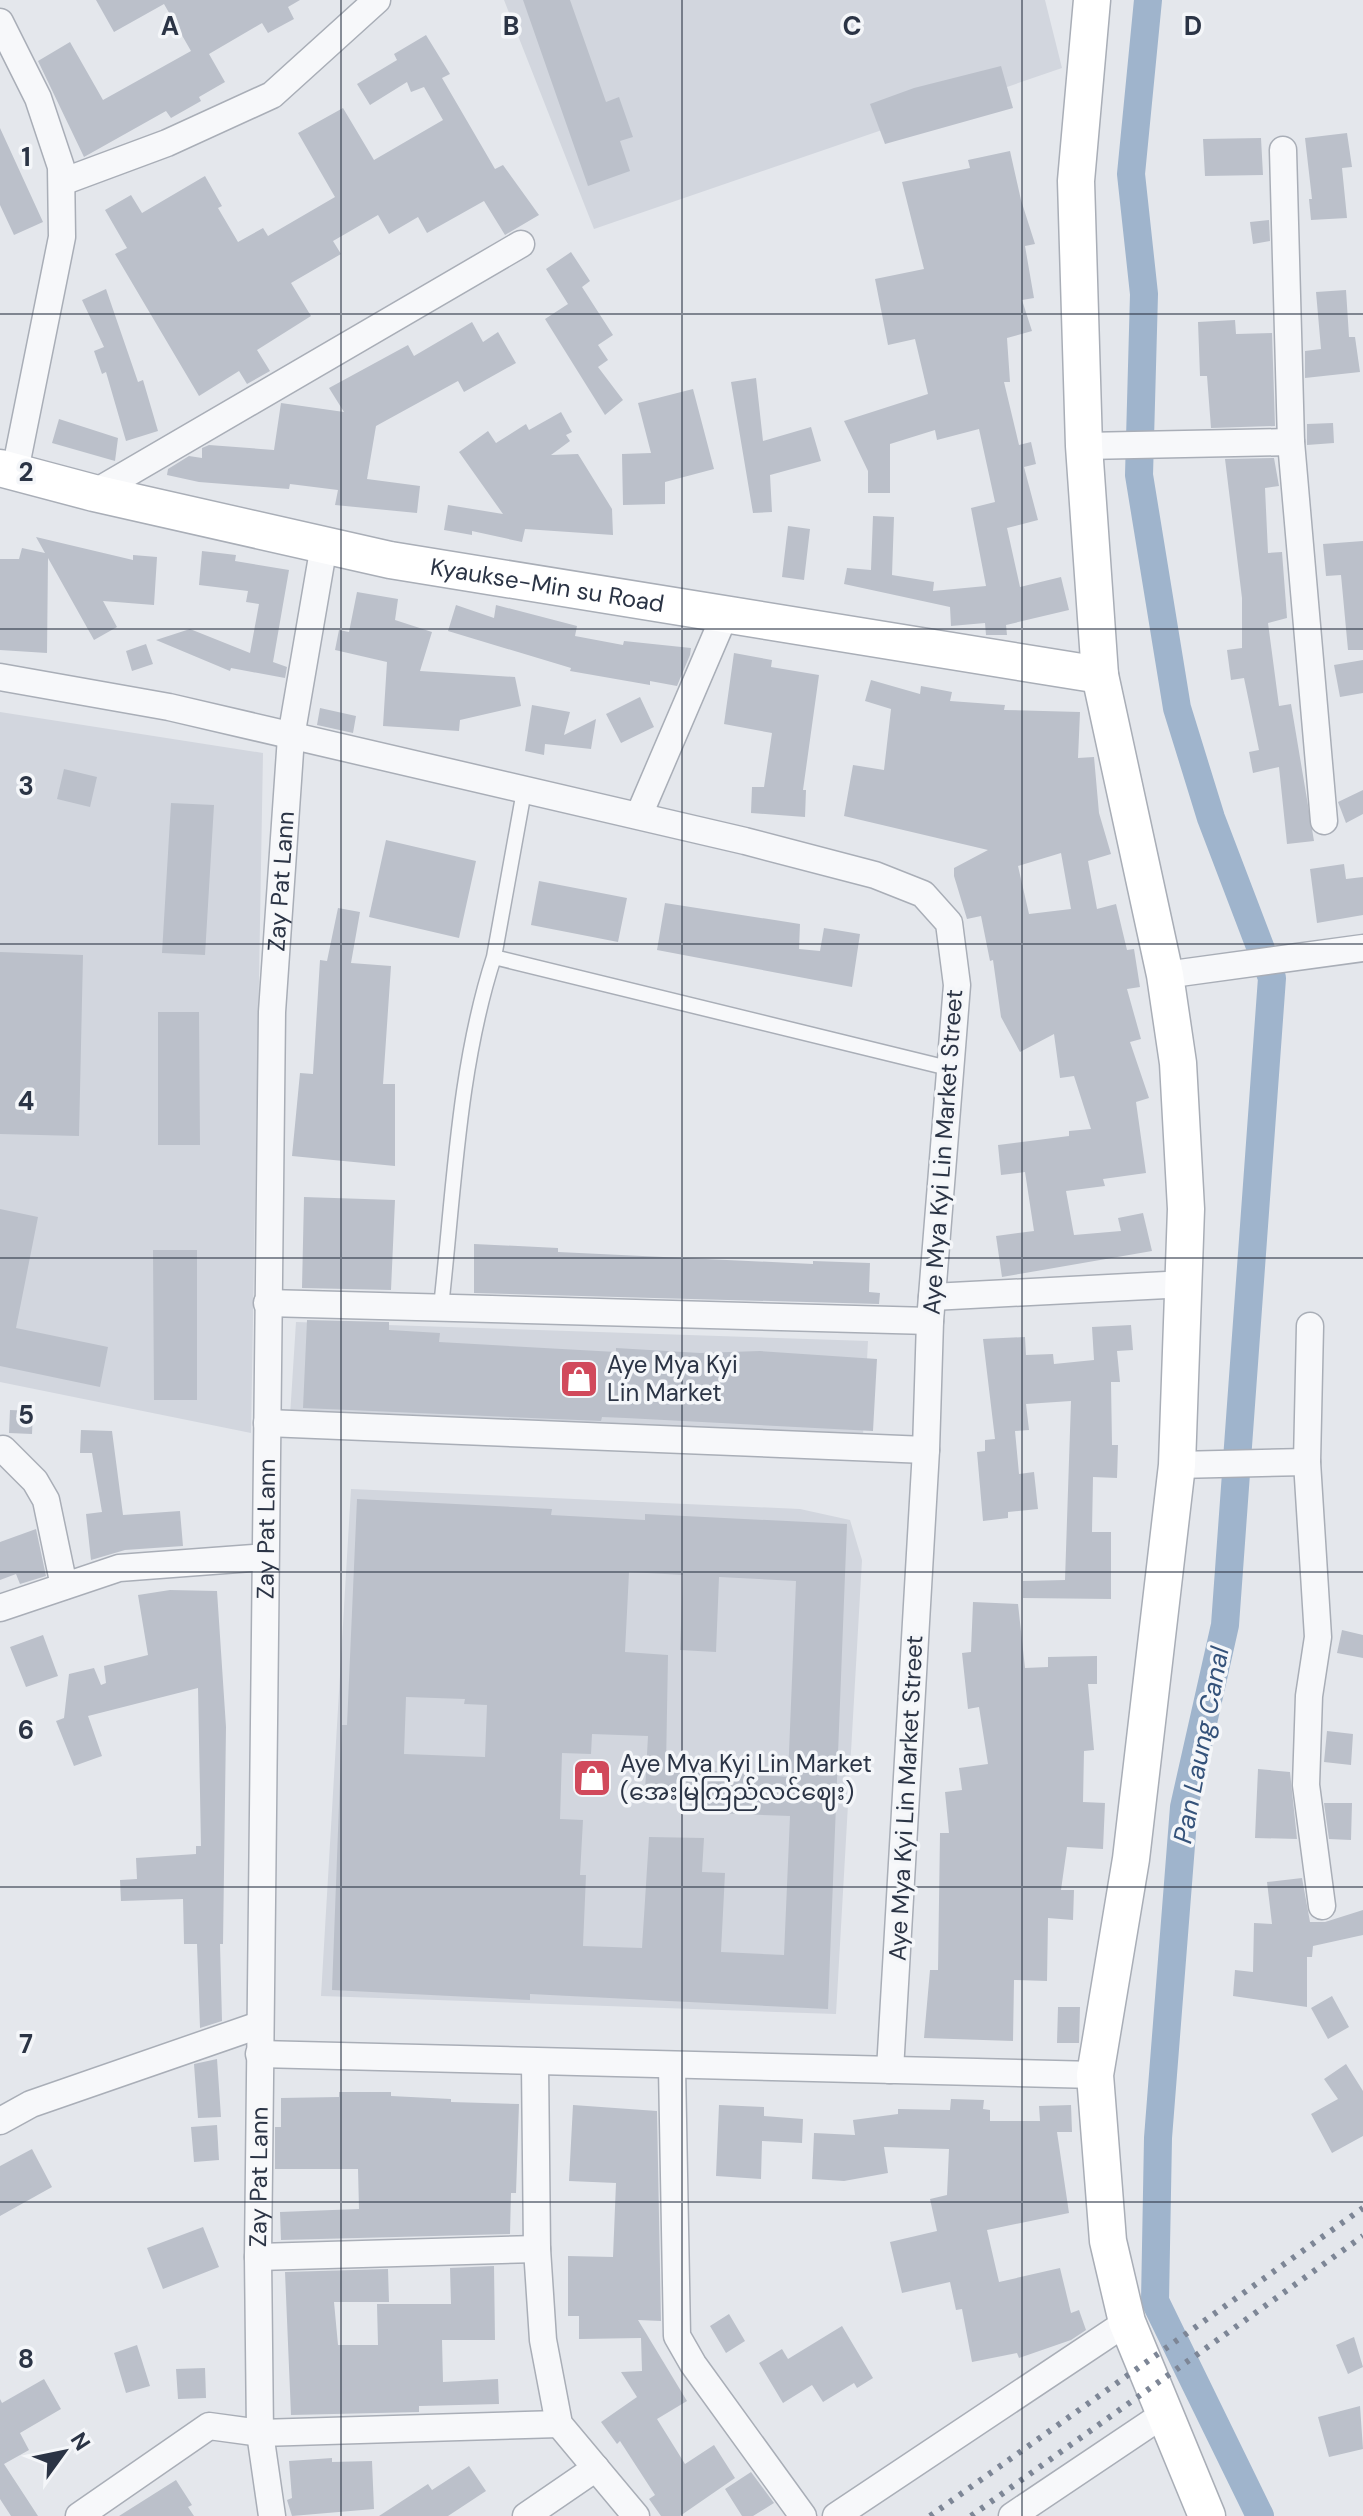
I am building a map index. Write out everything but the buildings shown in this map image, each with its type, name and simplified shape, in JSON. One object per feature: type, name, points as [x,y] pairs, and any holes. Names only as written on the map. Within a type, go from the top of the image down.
[{"type":"street","points":[[62,182],[167,143],[272,95],[377,0]]},
{"type":"street","points":[[1092,0],[1076,181],[1084,446],[1100,675],[1165,975],[1179,1078],[1186,1209],[1186,1284],[1177,1465],[1131,1859],[1095,2075],[1108,2241],[1127,2322],[1207,2516]]},
{"type":"street","points":[[0,22],[38,98],[61,167],[62,182],[62,237],[8,470]]},
{"type":"street","points":[[1283,150],[1291,442],[1324,821]]},
{"type":"street","points":[[94,493],[521,244]]},
{"type":"street","points":[[1084,446],[1291,442]]},
{"type":"street","name":"Kyaukse-Min su Road","points":[[8,470],[94,493],[390,560],[1100,675]]},
{"type":"street","name":"Zay Pat Lann","points":[[272,2516],[260,2433],[258,2257],[272,1012],[291,737],[324,545]]},
{"type":"street","points":[[639,815],[726,612]]},
{"type":"street","name":"Aye Mya Kyi Lin Market Street","points":[[0,677],[169,707],[639,815],[875,875],[923,894],[949,923],[957,985],[931,1309],[926,1450],[890,2070]]},
{"type":"street","points":[[1165,975],[1363,948]]},
{"type":"street","points":[[267,1303],[441,1307],[931,1309],[1186,1284]]},
{"type":"street","points":[[1310,1326],[1307,1462],[1318,1637],[1309,1696],[1306,1785],[1322,1906]]},
{"type":"street","points":[[267,1423],[926,1450]]},
{"type":"street","points":[[3,1449],[35,1481],[46,1500],[64,1586]]},
{"type":"street","points":[[1177,1465],[1307,1462]]},
{"type":"street","points":[[0,1608],[119,1568],[265,1557]]},
{"type":"street","points":[[0,2121],[31,2104],[259,2025]]},
{"type":"street","points":[[259,2054],[535,2064],[1095,2075]]},
{"type":"street","points":[[535,2064],[537,2249],[543,2340],[559,2424],[636,2516]]},
{"type":"street","points":[[672,2067],[677,2336],[693,2364],[803,2516]]},
{"type":"street","points":[[258,2257],[537,2249]]},
{"type":"street","points":[[836,2516],[1127,2322]]},
{"type":"street","points":[[1012,2516],[1164,2414]]},
{"type":"street","points":[[79,2516],[209,2426],[260,2433],[559,2424]]},
{"type":"street","points":[[526,2516],[596,2468]]},
{"type":"lane","points":[[441,1307],[479,1004],[494,957],[524,791]]},
{"type":"lane","points":[[494,957],[948,1068]]},
{"type":"shaded area","points":[[504,0],[1045,0],[1062,68],[594,229]]},
{"type":"shaded area","points":[[0,712],[263,753],[251,1433],[0,1382]]},
{"type":"shaded area","name":"Aye Mya Kyi Lin Market","points":[[296,1322],[868,1341],[863,1435],[290,1416]]},
{"type":"shaded area","name":"Aye Mya Kyi Lin Market (အေးမြကြည်လင်ဈေး)","points":[[351,1489],[800,1509],[850,1520],[862,1560],[836,2014],[321,1996]]},
{"type":"waterway","name":"Pan Laung Canal","points":[[1148,0],[1131,174],[1144,294],[1139,475],[1177,708],[1211,818],[1272,978],[1225,1625],[1184,1807],[1158,2138],[1155,2301],[1260,2516]]},
{"type":"railway","points":[[930,2516],[1363,2208]]},
{"type":"railway","points":[[971,2516],[1363,2236]]},
{"type":"place","name":"Aye Mya Kyi Lin Market","points":[[579,1379]]},
{"type":"place","name":"Aye Mya Kyi Lin Market (အေးမြကြည်လင်ဈေး)","points":[[592,1778]]}]
